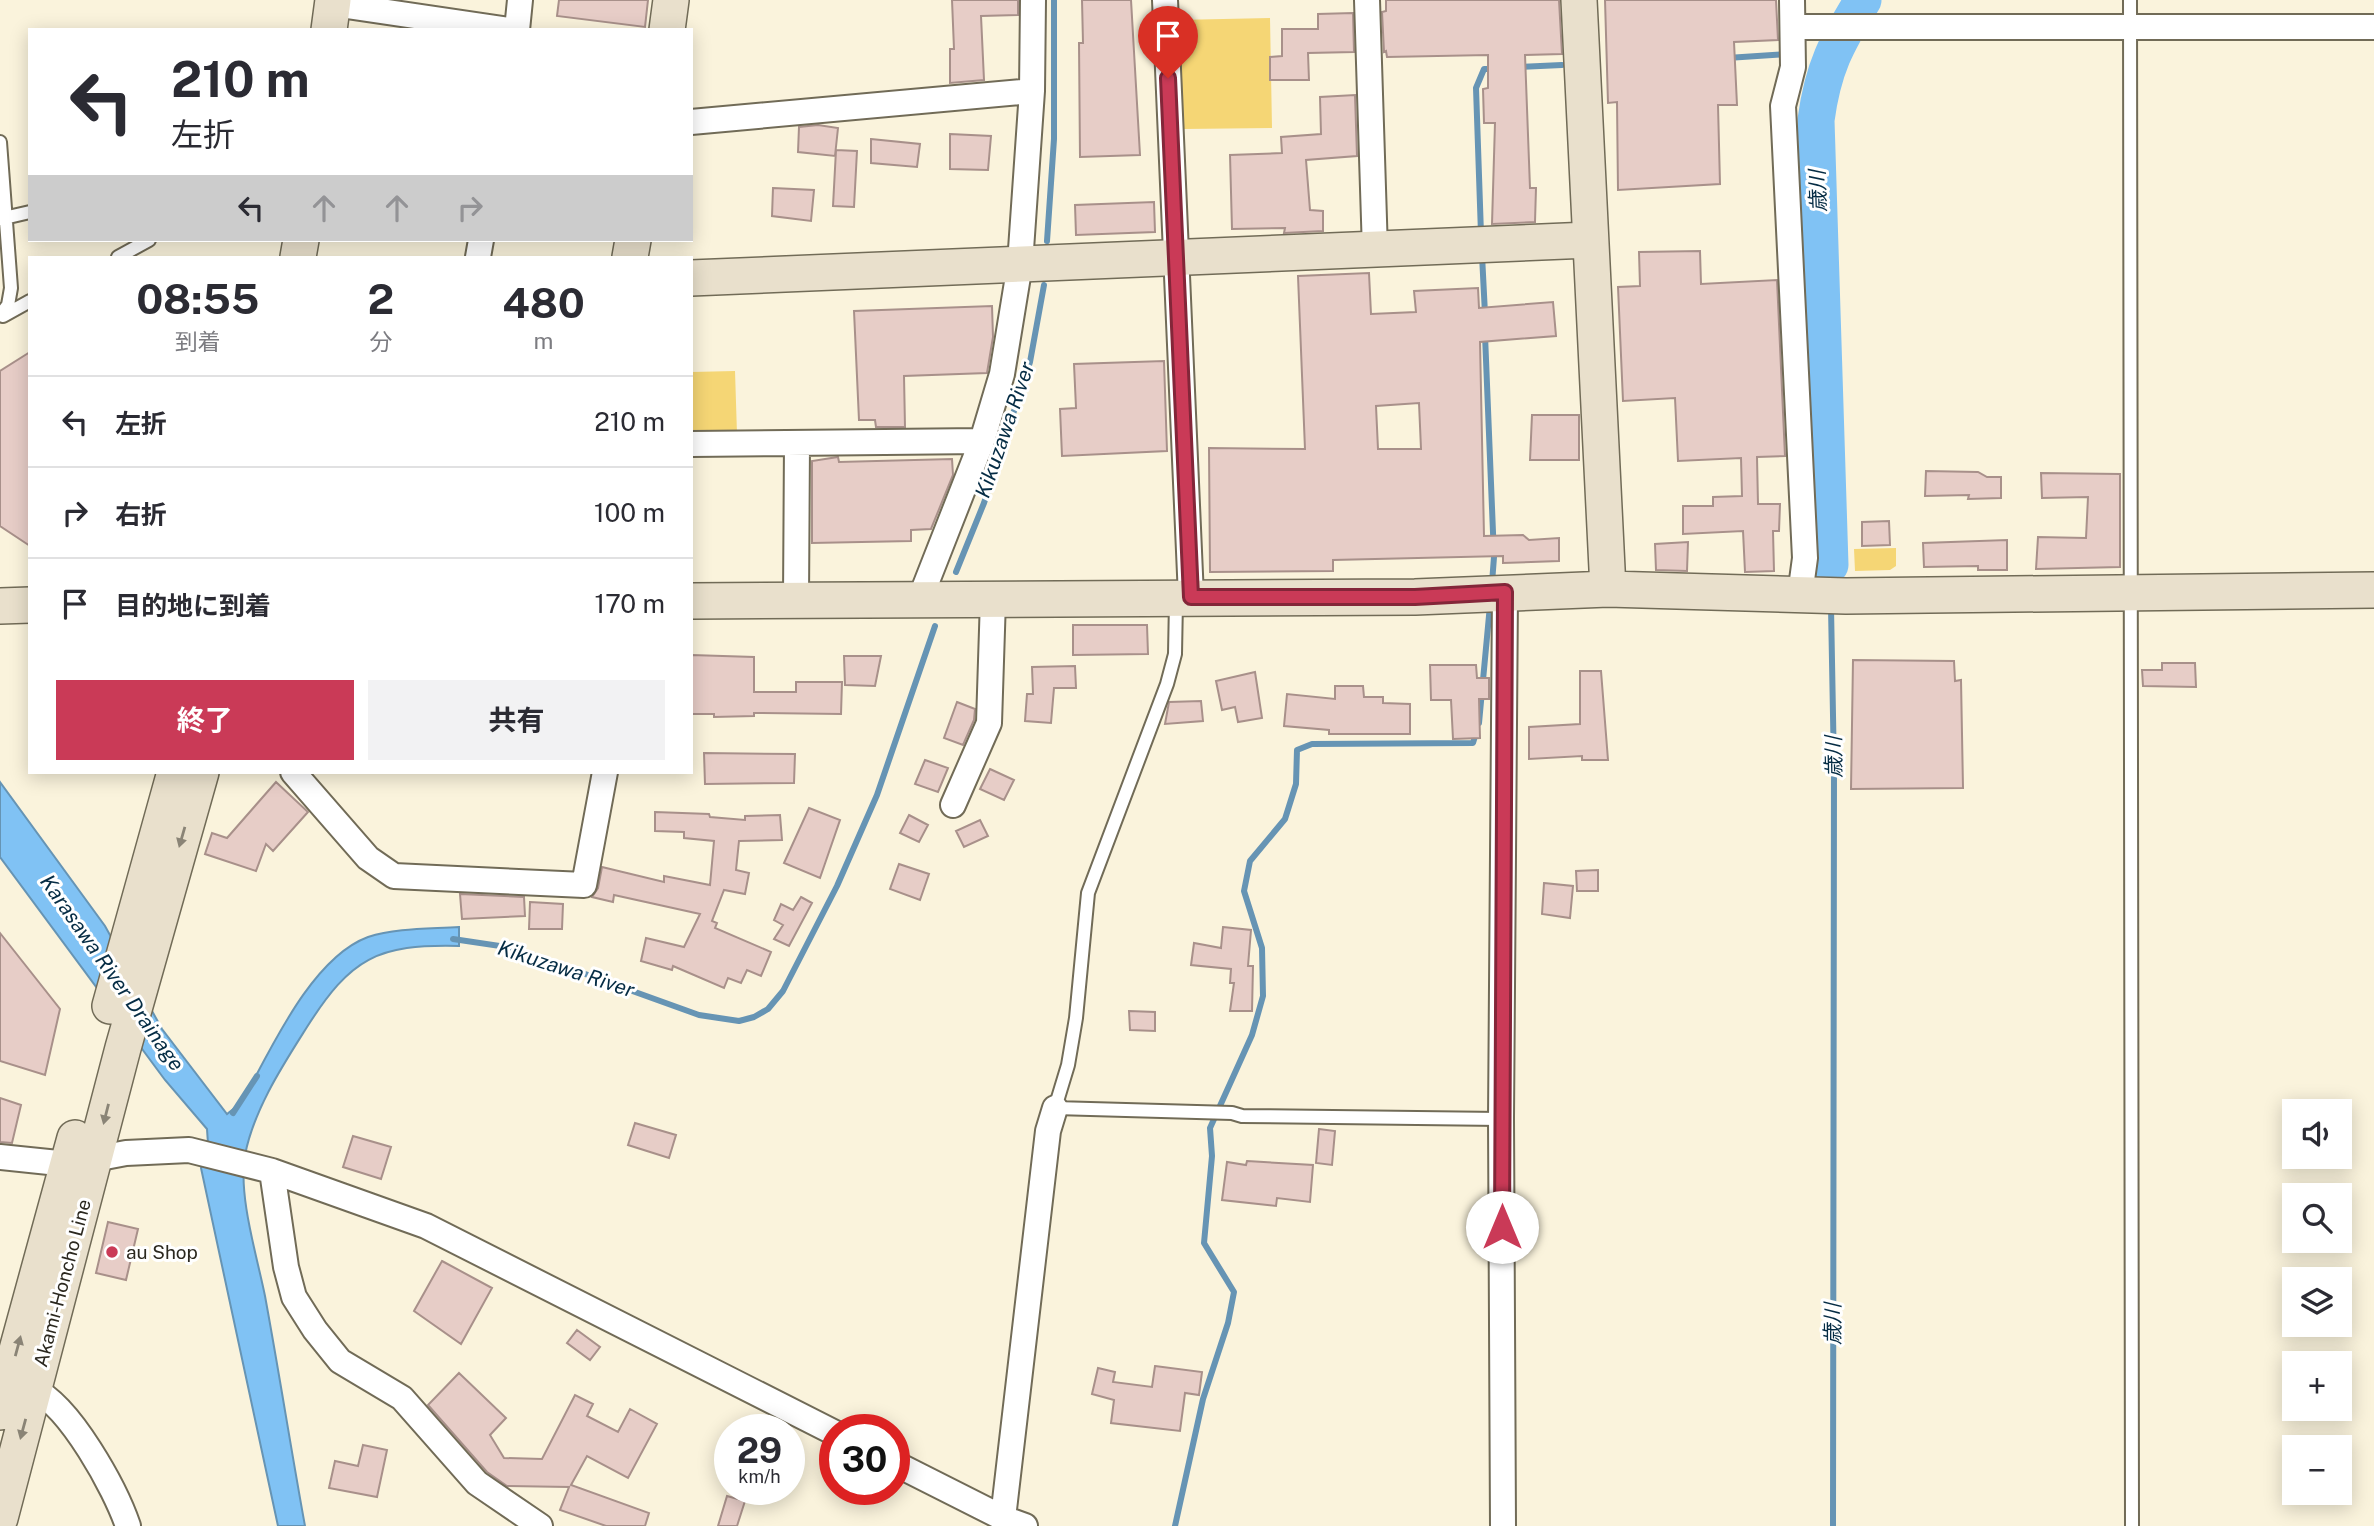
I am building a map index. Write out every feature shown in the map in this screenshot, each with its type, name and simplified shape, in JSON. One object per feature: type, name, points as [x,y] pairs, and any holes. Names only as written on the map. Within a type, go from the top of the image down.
[{"type":"street","points":[[517,28],[520,0]]},
{"type":"street","points":[[667,28],[671,0]]},
{"type":"street","points":[[920,599],[982,441],[1002,374],[1020,264],[1032,91],[1033,0]]},
{"type":"street","points":[[1165,0],[1184,598]]},
{"type":"street","points":[[1367,0],[1375,251]]},
{"type":"street","points":[[1579,0],[1608,589]]},
{"type":"street","points":[[1792,0],[1793,66],[1783,106],[1805,558],[1823,596]]},
{"type":"street","points":[[343,12],[491,28]]},
{"type":"street","points":[[1793,27],[2374,27]]},
{"type":"street","points":[[693,122],[1032,91]]},
{"type":"street","points":[[693,278],[1589,240]]},
{"type":"street","points":[[693,444],[982,441]]},
{"type":"street","points":[[796,600],[797,443]]},
{"type":"street","points":[[693,601],[1415,597],[1608,589],[1823,596],[2374,590]]},
{"type":"street","points":[[1503,1526],[1501,1119],[1505,592]]},
{"type":"street","points":[[953,805],[989,723],[993,599]]},
{"type":"street","points":[[0,606],[28,606]]},
{"type":"street","points":[[136,956],[175,774]]},
{"type":"street","points":[[136,956],[200,774]]},
{"type":"street","points":[[295,774],[368,858],[394,877],[584,885],[605,774]]},
{"type":"street","name":"Akami-Honcho Line","points":[[0,1518],[34,1390],[81,1163],[136,956]]},
{"type":"street","points":[[910,1471],[1014,1522],[1048,1131],[1055,1108]]},
{"type":"street","points":[[0,1157],[81,1163],[138,1152],[174,1150],[202,1153],[260,1169],[426,1226],[819,1425]]},
{"type":"street","name":"Akami-Honcho Line","points":[[0,1412],[81,1163]]},
{"type":"street","points":[[260,1169],[294,1297],[315,1330],[340,1361],[402,1398],[477,1483],[540,1526]]},
{"type":"street","points":[[34,1390],[48,1396],[60,1407],[84,1443],[128,1526]]},
{"type":"lane","points":[[2130,0],[2132,1526]]},
{"type":"lane","points":[[0,142],[4,245],[11,288],[8,305],[0,316]]},
{"type":"lane","points":[[3,218],[28,212]]},
{"type":"lane","points":[[120,256],[145,242]]},
{"type":"lane","points":[[0,316],[28,302]]},
{"type":"lane","points":[[1184,598],[1167,684],[1088,893],[1076,1018],[1068,1065],[1055,1108],[1232,1113],[1242,1116],[1501,1119]]},
{"type":"shaded area","points":[[1270,18],[1272,128],[1183,129],[1176,20]]},
{"type":"shaded area","points":[[735,371],[737,434],[693,434],[693,372]]},
{"type":"shaded area","points":[[1896,548],[1896,566],[1890,570],[1855,571],[1854,549]]},
{"type":"water","name":"Karasawa River Drainage","points":[[0,782],[105,926],[162,1029],[227,1114],[242,1102],[279,1033],[310,985],[328,964],[347,948],[368,937],[390,932],[459,927],[459,946],[407,948],[386,953],[369,960],[338,985],[279,1072],[262,1104],[249,1138],[244,1171],[246,1207],[265,1296],[305,1526],[278,1526],[201,1168],[208,1144],[207,1129],[165,1080],[0,857]]},
{"type":"building","points":[[559,0],[648,0],[645,27],[557,16]]},
{"type":"building","points":[[952,0],[1018,0],[1018,15],[981,16],[984,80],[950,83],[950,49],[954,49]]},
{"type":"building","points":[[1082,0],[1131,0],[1140,155],[1080,157],[1079,43],[1083,43]]},
{"type":"building","points":[[1386,0],[1559,0],[1562,54],[1525,55],[1530,188],[1536,188],[1535,222],[1492,224],[1495,123],[1484,123],[1483,89],[1488,88],[1488,55],[1387,57],[1386,51],[1384,52],[1382,12],[1386,11]]},
{"type":"building","points":[[1605,0],[1776,0],[1778,40],[1734,42],[1737,105],[1718,105],[1720,184],[1618,190],[1617,102],[1608,103]]},
{"type":"building","points":[[1353,13],[1354,52],[1308,53],[1309,80],[1270,80],[1270,57],[1282,56],[1282,29],[1318,29],[1318,14]]},
{"type":"building","points":[[1355,95],[1357,156],[1306,160],[1310,210],[1323,211],[1323,231],[1284,233],[1285,228],[1232,229],[1230,155],[1282,153],[1281,137],[1321,134],[1320,97]]},
{"type":"building","points":[[818,125],[838,128],[835,156],[798,152],[799,127]]},
{"type":"building","points":[[950,134],[991,136],[988,170],[950,169]]},
{"type":"building","points":[[871,139],[920,144],[917,167],[871,163]]},
{"type":"building","points":[[836,150],[857,151],[854,207],[833,206]]},
{"type":"building","points":[[773,188],[814,190],[811,221],[772,216]]},
{"type":"building","points":[[1154,202],[1155,232],[1076,235],[1075,205]]},
{"type":"building","points":[[1700,251],[1701,284],[1777,280],[1785,456],[1757,457],[1758,504],[1780,504],[1779,531],[1773,531],[1774,571],[1745,572],[1743,531],[1683,534],[1683,506],[1713,506],[1713,497],[1742,496],[1741,458],[1678,461],[1675,398],[1623,401],[1618,287],[1640,286],[1639,252]]},
{"type":"building","points":[[1369,273],[1371,314],[1416,312],[1414,291],[1478,288],[1479,308],[1553,302],[1556,336],[1480,342],[1484,536],[1523,535],[1529,540],[1559,538],[1559,561],[1503,563],[1503,556],[1333,560],[1333,571],[1210,572],[1209,448],[1305,449],[1298,276]],"holes":[[[1419,403],[1421,449],[1378,449],[1376,406]]]},
{"type":"building","points":[[992,306],[993,337],[987,373],[904,376],[905,427],[876,427],[875,420],[859,420],[854,311]]},
{"type":"building","points":[[28,353],[28,545],[0,526],[0,371]]},
{"type":"building","points":[[1164,361],[1167,451],[1062,456],[1060,409],[1076,408],[1074,364]]},
{"type":"building","points":[[1532,415],[1579,415],[1579,460],[1530,460]]},
{"type":"building","points":[[838,457],[839,462],[952,459],[953,475],[931,529],[911,530],[911,541],[812,543],[812,461]]},
{"type":"building","points":[[1926,471],[1978,472],[1987,477],[2001,477],[2001,498],[1968,499],[1969,495],[1925,496]]},
{"type":"building","points":[[2041,473],[2120,474],[2120,567],[2036,569],[2038,537],[2086,538],[2088,497],[2042,498]]},
{"type":"building","points":[[1889,521],[1890,545],[1862,546],[1862,522]]},
{"type":"building","points":[[2007,540],[2007,570],[1978,570],[1978,566],[1924,567],[1923,543]]},
{"type":"building","points":[[1688,542],[1687,571],[1656,570],[1655,544]]},
{"type":"building","points":[[1073,625],[1147,625],[1148,654],[1073,655]]},
{"type":"building","points":[[693,655],[754,657],[754,692],[796,692],[796,682],[842,682],[841,714],[754,713],[754,716],[714,717],[714,714],[693,714]]},
{"type":"building","points":[[844,656],[881,656],[875,686],[845,685]]},
{"type":"building","points":[[1853,660],[1954,661],[1955,681],[1961,680],[1963,788],[1851,789]]},
{"type":"building","points":[[2162,663],[2195,663],[2196,687],[2143,686],[2142,670],[2162,670]]},
{"type":"building","points":[[1430,665],[1476,665],[1477,678],[1489,678],[1489,699],[1479,699],[1480,738],[1453,739],[1451,700],[1431,700]]},
{"type":"building","points":[[1075,666],[1076,688],[1054,688],[1051,723],[1025,721],[1027,694],[1033,694],[1032,667]]},
{"type":"building","points":[[1580,671],[1601,671],[1608,760],[1582,760],[1582,756],[1529,759],[1529,727],[1580,724]]},
{"type":"building","points":[[1255,672],[1262,718],[1238,722],[1235,707],[1222,710],[1216,681]]},
{"type":"building","points":[[1335,686],[1363,686],[1364,697],[1383,697],[1383,703],[1410,704],[1410,734],[1329,734],[1329,730],[1284,726],[1287,694],[1335,699]]},
{"type":"building","points":[[1201,701],[1203,721],[1165,724],[1169,702]]},
{"type":"building","points":[[957,702],[975,709],[974,720],[963,745],[944,738]]},
{"type":"building","points":[[704,753],[795,754],[794,783],[705,784]]},
{"type":"building","points":[[925,760],[948,768],[938,792],[915,784]]},
{"type":"building","points":[[990,769],[1014,780],[1004,800],[980,789]]},
{"type":"building","points":[[276,782],[308,812],[273,851],[266,844],[256,871],[205,854],[212,833],[227,838]]},
{"type":"building","points":[[809,808],[840,820],[820,878],[784,863]]},
{"type":"building","points":[[655,812],[709,814],[710,817],[745,820],[745,816],[780,815],[782,840],[739,841],[736,870],[749,873],[745,894],[724,890],[712,921],[717,923],[715,928],[771,952],[761,976],[747,970],[741,983],[728,978],[724,988],[673,966],[672,970],[641,961],[646,938],[684,947],[700,914],[614,895],[613,902],[592,897],[598,888],[602,867],[664,882],[664,876],[710,885],[714,841],[684,838],[684,832],[655,831]]},
{"type":"building","points":[[909,815],[928,825],[919,842],[900,833]]},
{"type":"building","points":[[980,820],[988,836],[964,847],[956,831]]},
{"type":"building","points":[[899,864],[929,874],[920,900],[890,889]]},
{"type":"building","points":[[1598,870],[1598,891],[1577,891],[1576,871]]},
{"type":"building","points":[[1544,883],[1573,886],[1570,918],[1542,914]]},
{"type":"building","points":[[460,894],[524,897],[525,916],[462,919]]},
{"type":"building","points":[[801,897],[812,903],[789,946],[774,939],[783,925],[774,920],[781,904],[793,910]]},
{"type":"building","points":[[530,902],[563,904],[562,929],[529,929]]},
{"type":"building","points":[[1223,927],[1251,930],[1248,966],[1253,966],[1252,1011],[1230,1011],[1234,983],[1230,983],[1231,969],[1191,965],[1194,943],[1221,948]]},
{"type":"building","points":[[0,933],[60,1009],[45,1075],[0,1061]]},
{"type":"building","points":[[1129,1011],[1155,1012],[1155,1031],[1130,1030]]},
{"type":"building","points":[[0,1098],[21,1105],[12,1143],[0,1142]]},
{"type":"building","points":[[635,1123],[676,1135],[669,1158],[628,1145]]},
{"type":"building","points":[[1319,1129],[1335,1131],[1332,1165],[1316,1163]]},
{"type":"building","points":[[353,1136],[391,1147],[381,1179],[343,1167]]},
{"type":"building","points":[[1247,1161],[1313,1165],[1310,1202],[1277,1198],[1276,1206],[1222,1200],[1227,1162],[1246,1165]]},
{"type":"building","points":[[108,1222],[138,1229],[126,1280],[96,1273]]},
{"type":"building","points":[[442,1261],[492,1288],[461,1344],[414,1311]]},
{"type":"building","points":[[577,1330],[600,1347],[590,1360],[567,1343]]},
{"type":"building","points":[[1155,1366],[1202,1372],[1199,1395],[1185,1393],[1180,1431],[1111,1423],[1114,1400],[1092,1394],[1098,1368],[1115,1372],[1113,1382],[1152,1387]]},
{"type":"building","points":[[459,1373],[506,1418],[490,1435],[504,1458],[542,1459],[575,1395],[593,1404],[587,1416],[618,1432],[630,1409],[657,1424],[628,1478],[587,1456],[571,1485],[649,1513],[645,1526],[606,1526],[560,1510],[569,1487],[507,1486],[487,1472],[428,1405]]},
{"type":"building","points":[[363,1445],[387,1450],[377,1497],[329,1488],[335,1461],[358,1466]]},
{"type":"building","points":[[724,1505],[744,1505],[737,1526],[718,1526]]},
{"type":"waterway","name":"Kikuzawa River","points":[[1047,241],[1054,139],[1054,0]]},
{"type":"waterway","name":"歳川","points":[[1830,565],[1816,120],[1832,57],[1863,0]]},
{"type":"waterway","points":[[1727,58],[1786,54]]},
{"type":"waterway","points":[[1520,67],[1562,65]]},
{"type":"waterway","points":[[1481,234],[1476,88],[1484,69],[1495,69]]},
{"type":"waterway","points":[[1482,255],[1485,314]]},
{"type":"waterway","name":"Kikuzawa River","points":[[956,572],[984,503],[1030,362],[1044,285]]},
{"type":"waterway","points":[[1485,335],[1494,557],[1492,583]]},
{"type":"waterway","name":"歳川","points":[[1830,565],[1830,586]]},
{"type":"waterway","points":[[1479,723],[1490,605]]},
{"type":"waterway","name":"歳川","points":[[1831,607],[1834,769],[1833,1526]]},
{"type":"waterway","name":"Kikuzawa River","points":[[453,939],[513,948],[699,1015],[739,1021],[768,1009],[783,991],[837,886],[877,795],[935,626]]},
{"type":"waterway","points":[[1175,1526],[1203,1399],[1228,1323],[1234,1292],[1204,1243],[1212,1156],[1210,1128],[1252,1035],[1263,996],[1262,948],[1244,891],[1250,861],[1285,819],[1296,784],[1297,750],[1312,744],[1473,743],[1476,733]]},
{"type":"waterway","name":"Kikuzawa River","points":[[233,1113],[257,1076]]},
{"type":"place","name":"au Shop","points":[[112,1252]]},
{"type":"route","points":[[1168,78],[1191,597],[1415,597],[1505,592],[1502,1227]]}]
